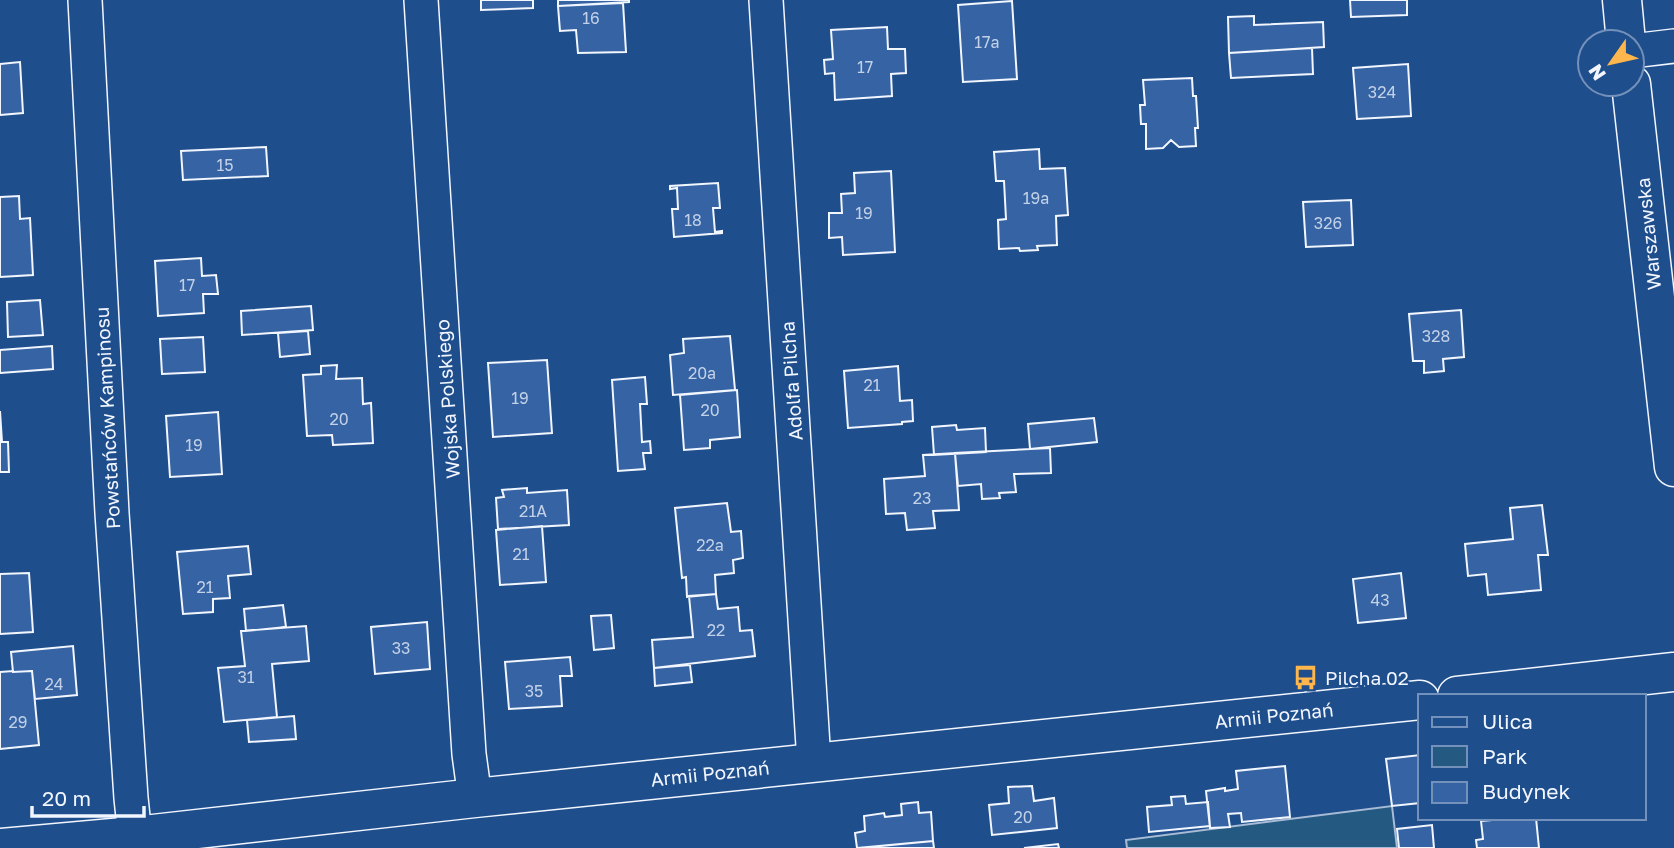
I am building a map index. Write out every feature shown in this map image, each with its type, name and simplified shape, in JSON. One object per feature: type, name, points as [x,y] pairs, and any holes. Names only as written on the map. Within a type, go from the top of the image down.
[{"type":"street","name":"Powstańców Kampinosu","points":[[85,0],[112,513],[135,836]]},
{"type":"street","name":"Wojska Polskiego","points":[[421,0],[469,754],[475,798]]},
{"type":"street","name":"Adolfa Pilcha","points":[[766,0],[814,762]]},
{"type":"street","points":[[1622,0],[1625,28]]},
{"type":"street","points":[[1646,49],[1674,46]]},
{"type":"street","name":"Warszawska","points":[[1633,98],[1670,400],[1674,467]]},
{"type":"street","points":[[1474,694],[1674,671]]},
{"type":"street","name":"Armii Poznań","points":[[0,848],[1418,700]]},
{"type":"green space","points":[[1392,806],[1397,848],[1127,848],[1126,840]]},
{"type":"building","points":[[481,0],[533,0],[533,8],[481,10]]},
{"type":"building","points":[[558,0],[629,0],[629,2],[558,6]]},
{"type":"building","points":[[1350,0],[1407,0],[1407,15],[1351,17]]},
{"type":"building","points":[[1012,1],[1017,79],[963,82],[958,5]]},
{"type":"building","points":[[623,3],[626,52],[578,53],[576,30],[560,31],[558,6]]},
{"type":"building","points":[[1254,16],[1254,25],[1323,22],[1324,47],[1229,53],[1228,17]]},
{"type":"building","points":[[887,27],[888,49],[905,49],[906,73],[891,74],[892,96],[835,100],[834,73],[825,74],[824,60],[833,59],[831,30]]},
{"type":"building","points":[[1312,48],[1313,74],[1231,78],[1229,53]]},
{"type":"building","points":[[20,62],[23,113],[0,115],[0,64]]},
{"type":"building","points":[[1408,64],[1411,116],[1357,119],[1353,68]]},
{"type":"building","points":[[1192,78],[1198,128],[1195,128],[1196,146],[1179,147],[1171,140],[1163,148],[1146,149],[1146,124],[1141,124],[1140,105],[1145,105],[1143,80]]},
{"type":"building","points":[[266,147],[268,176],[183,180],[181,151]]},
{"type":"building","points":[[1039,149],[1040,169],[1065,168],[1068,215],[1056,216],[1057,245],[1037,246],[1038,250],[999,249],[998,220],[1006,219],[1004,181],[996,181],[994,152]]},
{"type":"building","points":[[891,171],[895,252],[843,255],[842,237],[829,238],[829,213],[842,213],[841,194],[855,193],[854,173]]},
{"type":"building","points":[[718,183],[720,208],[713,208],[715,232],[722,233],[674,237],[672,209],[678,209],[677,188],[670,189],[670,186]]},
{"type":"building","points":[[19,196],[20,219],[30,218],[33,275],[0,277],[0,197]]},
{"type":"building","points":[[1351,200],[1353,245],[1306,247],[1303,202]]},
{"type":"building","points":[[201,258],[202,276],[216,275],[218,294],[203,294],[204,313],[158,316],[155,261]]},
{"type":"building","points":[[40,300],[43,335],[8,337],[7,302]]},
{"type":"building","points":[[311,306],[313,330],[242,335],[241,311]]},
{"type":"building","points":[[1461,310],[1464,357],[1443,359],[1444,371],[1424,373],[1424,361],[1413,361],[1409,314]]},
{"type":"building","points":[[308,331],[310,354],[280,357],[278,333]]},
{"type":"building","points":[[730,336],[735,390],[673,395],[670,355],[684,353],[683,339]]},
{"type":"building","points":[[203,337],[205,372],[162,374],[160,339]]},
{"type":"building","points":[[52,346],[53,369],[0,373],[0,350]]},
{"type":"building","points":[[547,360],[552,433],[493,437],[488,363]]},
{"type":"building","points":[[337,365],[336,379],[362,378],[363,404],[371,403],[373,443],[333,445],[332,435],[307,436],[303,375],[321,374],[321,366]]},
{"type":"building","points":[[898,366],[900,401],[912,400],[913,421],[848,428],[844,371]]},
{"type":"building","points":[[645,377],[647,404],[640,404],[642,442],[650,441],[651,453],[643,453],[645,469],[618,471],[612,380]]},
{"type":"building","points":[[737,390],[740,437],[710,440],[710,448],[684,450],[680,395]]},
{"type":"building","points":[[0,411],[2,442],[8,442],[9,472],[0,472]]},
{"type":"building","points":[[218,412],[222,474],[170,477],[166,416]]},
{"type":"building","points":[[1094,418],[1097,442],[1030,449],[1028,424]]},
{"type":"building","points":[[956,425],[957,430],[985,428],[986,452],[934,455],[932,427]]},
{"type":"building","points":[[1050,448],[1051,473],[1014,474],[1016,492],[999,493],[1000,498],[982,499],[981,484],[958,486],[955,453]]},
{"type":"building","points":[[955,453],[959,510],[933,511],[935,528],[907,530],[905,513],[886,514],[884,479],[925,476],[923,455]]},
{"type":"building","points":[[527,488],[527,493],[567,490],[569,525],[498,529],[496,498],[504,497],[502,490]]},
{"type":"building","points":[[727,503],[731,532],[741,531],[743,558],[733,560],[734,573],[715,575],[716,594],[687,597],[686,577],[682,578],[675,508]]},
{"type":"building","points":[[1542,505],[1548,555],[1538,555],[1541,590],[1488,595],[1486,574],[1468,576],[1465,544],[1513,539],[1510,508]]},
{"type":"building","points":[[542,526],[546,582],[500,585],[496,530]]},
{"type":"building","points":[[248,546],[251,574],[228,576],[230,598],[213,599],[213,612],[183,614],[177,552]]},
{"type":"building","points":[[29,573],[33,632],[0,634],[0,574]]},
{"type":"building","points":[[1401,573],[1406,618],[1358,623],[1353,579]]},
{"type":"building","points":[[716,594],[718,609],[738,607],[740,631],[752,630],[755,656],[654,668],[652,640],[693,637],[689,596]]},
{"type":"building","points":[[283,605],[286,627],[246,631],[244,609]]},
{"type":"building","points":[[611,615],[614,648],[594,650],[591,616]]},
{"type":"building","points":[[427,622],[430,669],[375,674],[371,627]]},
{"type":"building","points":[[306,626],[309,661],[272,664],[277,717],[224,722],[218,668],[245,666],[241,631]]},
{"type":"building","points":[[73,646],[77,695],[35,699],[32,671],[13,672],[11,652]]},
{"type":"building","points":[[570,657],[572,676],[560,676],[562,706],[509,709],[505,662]]},
{"type":"building","points":[[690,665],[692,682],[655,686],[654,668]]},
{"type":"building","points":[[32,671],[39,745],[0,749],[0,672]]},
{"type":"building","points":[[294,716],[296,739],[249,742],[247,720]]},
{"type":"building","points":[[1418,755],[1418,803],[1392,806],[1386,759]]},
{"type":"building","points":[[1285,766],[1290,817],[1242,822],[1241,813],[1228,814],[1230,827],[1210,828],[1206,791],[1238,789],[1236,771]]},
{"type":"building","points":[[1032,786],[1034,801],[1054,798],[1057,828],[992,835],[989,805],[1009,803],[1008,787]]},
{"type":"building","points":[[1185,796],[1186,804],[1208,802],[1210,826],[1149,832],[1147,807],[1172,805],[1171,797]]},
{"type":"building","points":[[918,802],[919,813],[931,812],[933,841],[857,848],[855,833],[865,831],[864,816],[884,813],[885,817],[902,815],[901,804]]},
{"type":"building","points":[[1536,820],[1539,848],[1477,848],[1476,840],[1483,839],[1481,821]]},
{"type":"building","points":[[1432,825],[1434,848],[1399,848],[1397,829]]},
{"type":"building","points":[[933,841],[934,848],[870,847]]},
{"type":"building","points":[[1058,844],[1059,848],[1024,848]]},
{"type":"place","name":"Pilcha 02","points":[[1305,677]]}]
